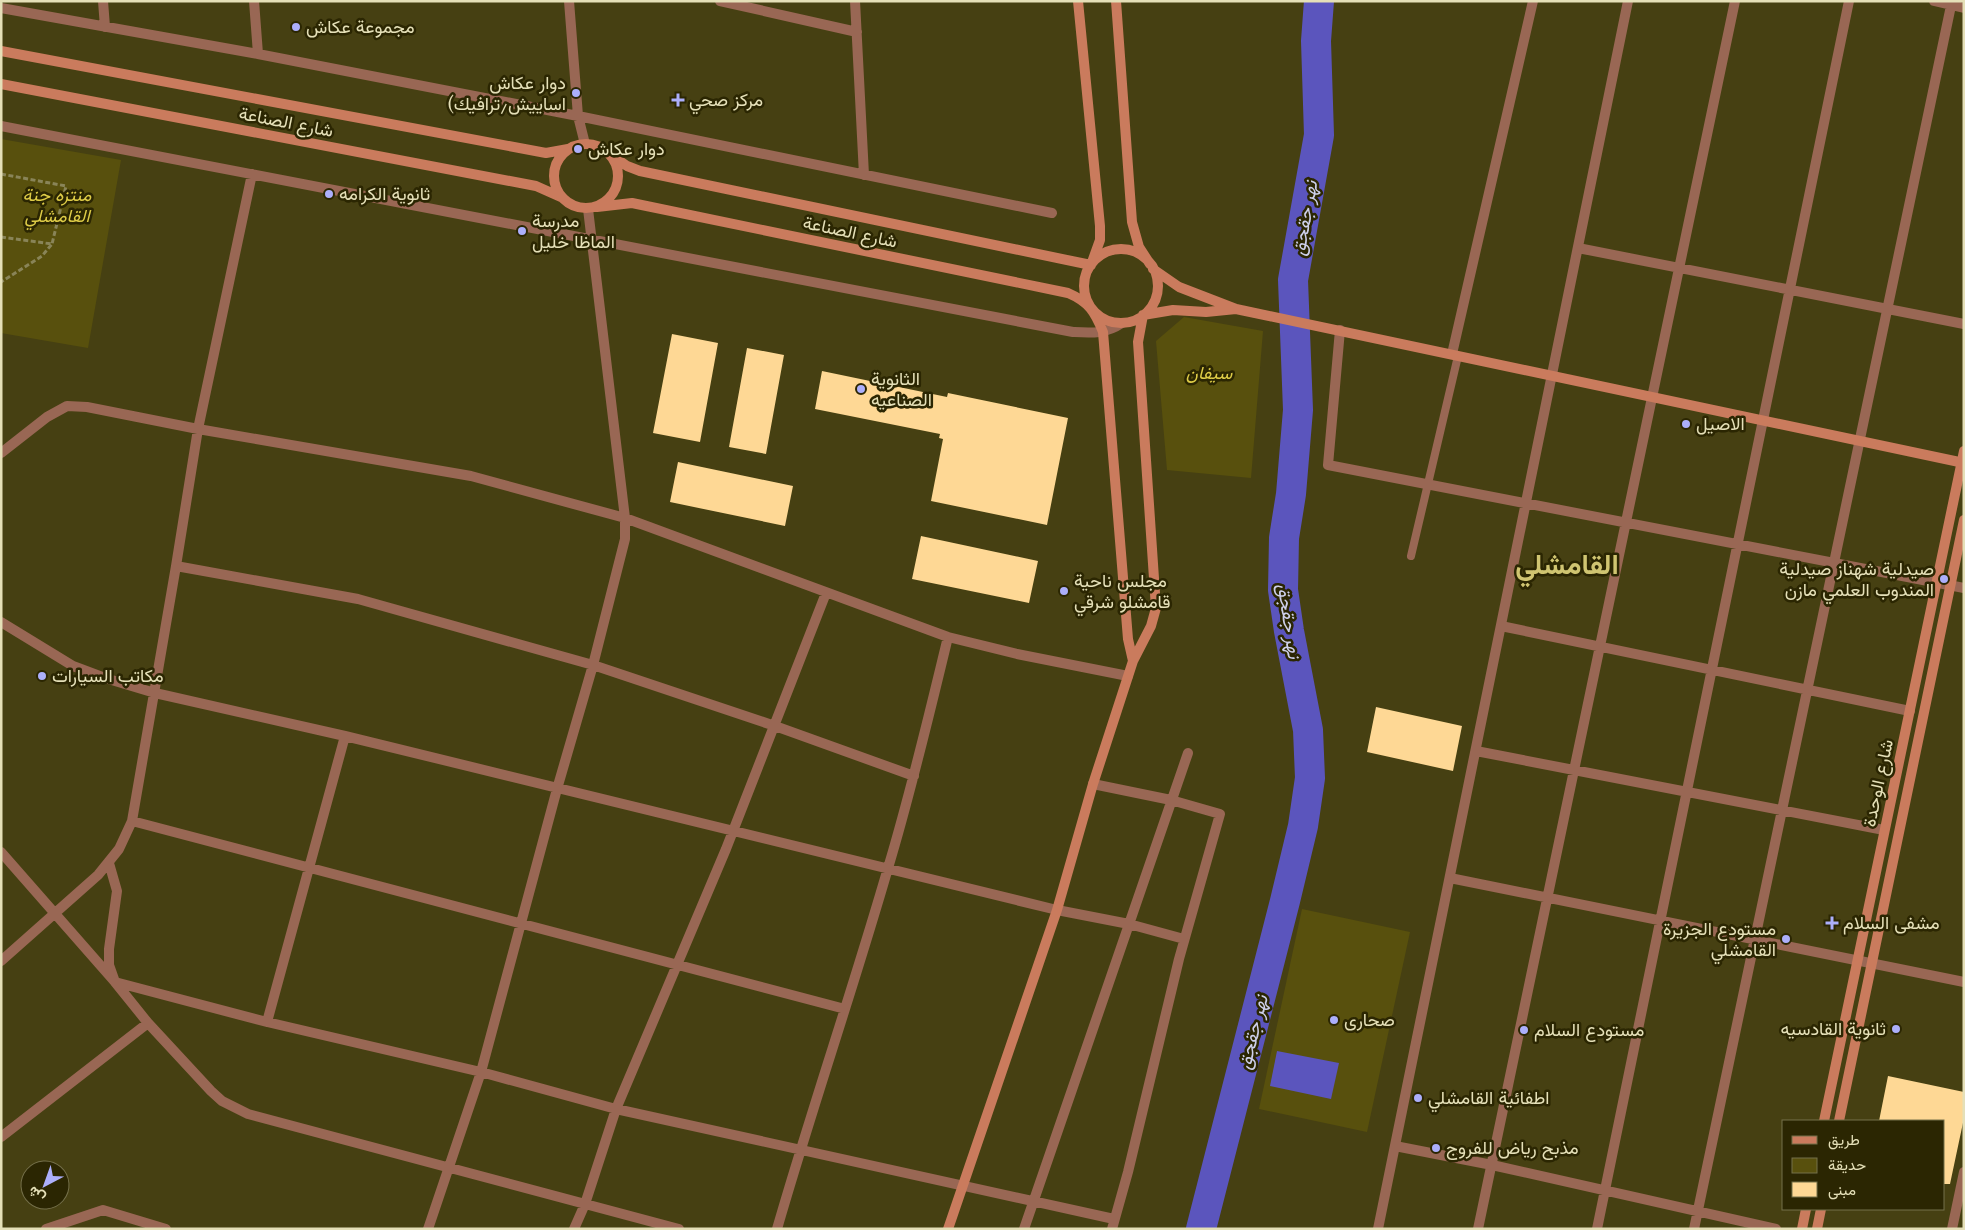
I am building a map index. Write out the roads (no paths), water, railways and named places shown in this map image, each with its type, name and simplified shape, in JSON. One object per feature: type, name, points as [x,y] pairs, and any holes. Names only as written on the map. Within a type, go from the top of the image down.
[{"type":"street","points":[[103,1],[106,27]]},
{"type":"street","points":[[254,1],[258,54]]},
{"type":"street","points":[[569,1],[578,116],[585,144]]},
{"type":"street","points":[[720,1],[857,32]]},
{"type":"street","points":[[855,1],[864,174]]},
{"type":"street","points":[[1078,1],[1100,226],[1100,240],[1086,276],[1084,287],[1086,298],[1103,332],[1128,639],[1133,661]]},
{"type":"street","points":[[1,126],[1067,331],[1103,332],[1122,323],[1134,321],[1143,315],[1152,307],[1158,291],[1157,280],[1152,266],[1139,247],[1132,222],[1116,1]]},
{"type":"street","points":[[1455,355],[1533,1]]},
{"type":"street","points":[[1378,1229],[1628,1]]},
{"type":"street","points":[[1478,1229],[1735,1]]},
{"type":"street","points":[[1597,1229],[1849,1]]},
{"type":"street","points":[[1934,1],[1952,3],[1964,8]]},
{"type":"street","points":[[1694,1229],[1952,3]]},
{"type":"street","points":[[1,8],[258,54],[578,116],[1052,213]]},
{"type":"street","points":[[1,51],[546,153],[568,150],[585,144],[603,148],[627,166],[640,171],[1091,265]]},
{"type":"street","name":"شارع الصناعة","points":[[2,85],[536,186],[563,198]]},
{"type":"street","points":[[568,150],[561,156],[554,173],[558,191],[563,198],[578,208],[592,208],[605,203],[612,196],[619,180],[618,170],[610,154]]},
{"type":"street","points":[[1,961],[98,876],[126,837],[132,821],[198,429],[252,174]]},
{"type":"street","name":"شارع الصناعة","points":[[592,208],[618,203],[641,205],[1068,293],[1092,309]]},
{"type":"street","points":[[428,1229],[481,1072],[520,923],[593,665],[625,539],[625,518],[590,240],[592,208]]},
{"type":"street","points":[[1578,248],[1964,324]]},
{"type":"street","points":[[1091,265],[1103,254],[1120,250],[1137,253],[1166,280],[1236,309],[1963,462]]},
{"type":"street","points":[[1092,309],[1105,319],[1122,323]]},
{"type":"street","points":[[1143,315],[1173,310],[1206,312],[1236,309]]},
{"type":"street","points":[[948,1229],[1057,910],[1093,784],[1133,661],[1151,626],[1156,608],[1138,342],[1143,315]]},
{"type":"street","points":[[1340,330],[1328,465],[1964,588]]},
{"type":"street","points":[[1,453],[47,417],[67,406],[87,407],[198,429],[471,476],[625,518],[948,638],[1128,676]]},
{"type":"street","name":"شارع الوحدة","points":[[1824,1120],[1964,451]]},
{"type":"street","name":"شارع الوحدة","points":[[1839,1120],[1964,520]]},
{"type":"street","points":[[176,566],[358,599],[593,665],[775,726],[914,776]]},
{"type":"street","points":[[574,1229],[585,1204],[616,1109],[733,830],[826,593]]},
{"type":"street","points":[[1,622],[73,666],[105,678],[155,692],[345,736],[1057,910],[1129,924],[1184,939]]},
{"type":"street","points":[[1502,626],[1910,711]]},
{"type":"street","points":[[777,1229],[888,868],[914,776],[948,638]]},
{"type":"street","points":[[267,1022],[345,736]]},
{"type":"street","points":[[1476,752],[1884,830]]},
{"type":"street","points":[[1024,1229],[1032,1201],[1188,753]]},
{"type":"street","points":[[115,982],[267,1022],[481,1072],[616,1109],[1032,1201],[1113,1224],[1128,1172],[1184,939],[1220,814],[1171,800],[1093,784]]},
{"type":"street","points":[[132,821],[845,1009]]},
{"type":"street","points":[[1,852],[115,982],[148,1023],[211,1091],[235,1108],[248,1114],[679,1229]]},
{"type":"street","points":[[109,863],[117,891],[108,957],[115,982]]},
{"type":"street","points":[[1450,878],[1964,982]]},
{"type":"street","points":[[1,1137],[148,1023]]},
{"type":"street","points":[[1395,1146],[1492,1165],[1776,1229]]},
{"type":"street","points":[[1952,1229],[1964,1172]]},
{"type":"street","points":[[51,1228],[103,1210],[166,1229]]},
{"type":"street","points":[[1802,1229],[1806,1210]]},
{"type":"street","points":[[1817,1229],[1821,1210]]},
{"type":"lane","points":[[1411,556],[1455,355]]},
{"type":"waterway","name":"نهر جقجق","points":[[1201,1229],[1285,901],[1303,826],[1310,778],[1308,730],[1283,590],[1284,538],[1291,494],[1298,410],[1293,280],[1319,135],[1316,41],[1319,1]]},
{"type":"place","name":"مجموعة عكاش","points":[[296,27]]},
{"type":"place","name":"دوار عكاش (اساييش٫ترافيك","points":[[576,93]]},
{"type":"place","name":"مركز صحي","points":[[678,100]]},
{"type":"place","name":"دوار عكاش","points":[[578,149]]},
{"type":"place","name":"ثانوية الكرامه","points":[[329,194]]},
{"type":"place","name":"مدرسة الماظا خليل","points":[[522,231]]},
{"type":"place","name":"الثانوية الصناعيه","points":[[861,389]]},
{"type":"place","name":"الاصيل","points":[[1686,424]]},
{"type":"place","name":"صيدلية شهناز صيدلية المندوب العلمي مازن","points":[[1944,579]]},
{"type":"place","name":"مجلس ناحية قامشلو شرقي","points":[[1064,591]]},
{"type":"place","name":"مكاتب السيارات","points":[[42,676]]},
{"type":"place","name":"مشفى السلام","points":[[1832,923]]},
{"type":"place","name":"مستودع الجزيرة القامشلي","points":[[1786,939]]},
{"type":"place","name":"صحارى","points":[[1334,1020]]},
{"type":"place","name":"ثانوية القادسيه","points":[[1896,1029]]},
{"type":"place","name":"مستودع السلام","points":[[1524,1030]]},
{"type":"place","name":"اطفائية القامشلي","points":[[1418,1098]]},
{"type":"place","name":"مذبح رياض للفروج","points":[[1436,1148]]},
{"type":"district","name":"القامشلي","points":[[1567,564]]},
{"type":"park label","name":"منتزه جنة القامشلي","points":[[57,205]]},
{"type":"park label","name":"سيفان","points":[[1209,373]]}]
